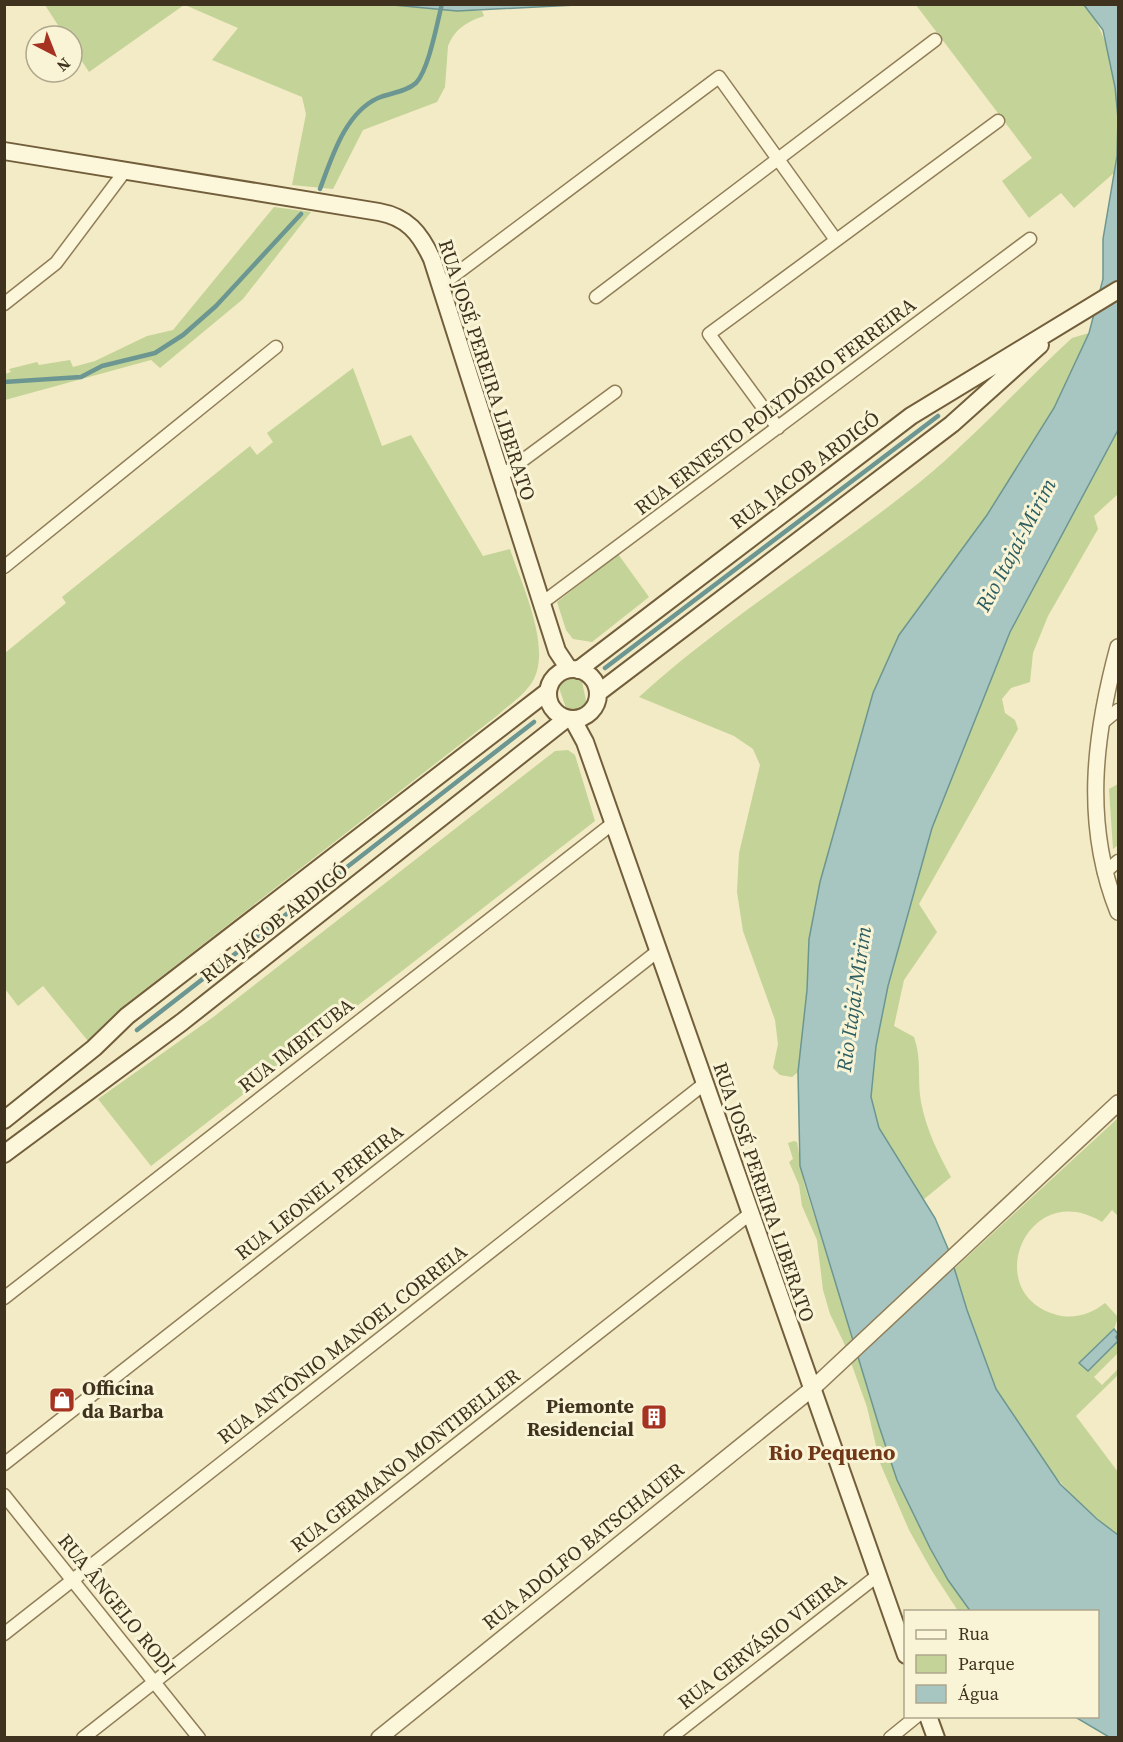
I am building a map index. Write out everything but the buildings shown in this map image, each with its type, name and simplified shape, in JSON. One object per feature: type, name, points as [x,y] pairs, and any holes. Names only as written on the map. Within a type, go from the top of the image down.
[{"type":"main road","name":"RUA JOSÉ PEREIRA LIBERATO","points":[[4,151],[379,212],[400,218],[411,225],[426,246],[440,286],[557,651],[574,669]]},
{"type":"main road","name":"RUA JACOB ARDIGÓ","points":[[574,669],[910,416],[1119,290]]},
{"type":"main road","name":"RUA JACOB ARDIGÓ","points":[[598,693],[951,424],[1068,320]]},
{"type":"main road","name":"RUA JOSÉ PEREIRA LIBERATO","points":[[550,685],[557,651]]},
{"type":"main road","points":[[574,669],[594,681],[598,693],[594,708],[589,714],[570,719],[554,712],[550,685],[574,669]]},
{"type":"main road","name":"RUA JACOB ARDIGÓ","points":[[4,1120],[94,1048],[127,1016],[550,685]]},
{"type":"main road","name":"RUA JOSÉ PEREIRA LIBERATO","points":[[585,742],[589,714]]},
{"type":"main road","name":"RUA JOSÉ PEREIRA LIBERATO","points":[[570,719],[585,742],[904,1650]]},
{"type":"main road","name":"RUA JACOB ARDIGÓ","points":[[4,1154],[182,1022],[570,719]]},
{"type":"main road","points":[[929,1718],[936,1737]]},
{"type":"street","points":[[596,297],[935,40]]},
{"type":"street","points":[[440,286],[719,77],[836,240]]},
{"type":"street","points":[[778,428],[709,334],[998,121]]},
{"type":"street","points":[[4,304],[56,263],[125,171]]},
{"type":"street","name":"RUA ERNESTO POLYDÓRIO FERREIRA","points":[[542,603],[1030,239]]},
{"type":"street","points":[[4,567],[276,347]]},
{"type":"street","points":[[500,477],[615,392]]},
{"type":"street","points":[[1119,647],[1102,723],[1096,790],[1096,824],[1104,873],[1119,912]]},
{"type":"street","points":[[1102,723],[1119,710]]},
{"type":"street","name":"RUA IMBITUBA","points":[[4,1298],[612,824]]},
{"type":"street","points":[[1104,873],[1119,861]]},
{"type":"street","name":"RUA LEONEL PEREIRA","points":[[4,1464],[658,951]]},
{"type":"street","name":"RUA ANTÔNIO MANOEL CORREIA","points":[[4,1634],[704,1084]]},
{"type":"street","name":"RUA ADOLFO BATSCHAUER","points":[[379,1737],[813,1388],[1119,1103]]},
{"type":"street","name":"RUA GERMANO MONTIBELLER","points":[[82,1737],[751,1213]]},
{"type":"street","name":"RUA ÂNGELO RODI","points":[[4,1495],[199,1737]]},
{"type":"street","name":"RUA GERVÁSIO VIEIRA","points":[[670,1737],[877,1576]]},
{"type":"street","points":[[890,1737],[914,1718]]},
{"type":"green space","points":[[393,4],[441,10],[482,11],[484,16],[462,27],[451,40],[448,46],[445,87],[437,102],[363,130],[333,189],[292,185],[306,114],[302,97],[212,60],[238,28],[185,5]]},
{"type":"green space","points":[[45,5],[184,5],[89,72],[84,64],[84,24],[57,24]]},
{"type":"green space","points":[[916,5],[1085,5],[1105,42],[1115,85],[1118,130],[1115,172],[1074,208],[1061,193],[1029,218],[1002,181],[1032,158]]},
{"type":"green space","points":[[274,207],[311,212],[243,299],[160,368],[151,360],[5,400],[5,374],[11,372],[9,369],[37,362],[39,365],[70,360],[73,367],[95,361],[147,336],[173,330]]},
{"type":"green space","points":[[1089,333],[1054,408],[987,515],[899,635],[873,693],[820,882],[809,939],[807,990],[798,1072],[792,1077],[780,1075],[773,1068],[778,1044],[775,1020],[743,931],[737,892],[739,853],[760,765],[753,749],[734,736],[639,697],[707,640],[920,482],[959,448],[1072,338]]},
{"type":"green space","points":[[353,368],[382,446],[411,435],[483,556],[510,549],[537,632],[538,665],[534,679],[522,694],[498,715],[126,1004],[88,1041],[43,986],[18,1006],[5,989],[5,653],[66,603],[62,597],[250,446],[257,455],[273,442],[267,433]]},
{"type":"green space","points":[[1118,430],[1118,494],[1094,516],[1098,529],[1048,616],[1033,653],[1030,682],[1011,688],[1002,699],[1005,713],[1015,720],[1018,729],[919,904],[937,932],[904,980],[894,1026],[914,1037],[918,1053],[923,1112],[933,1141],[951,1177],[923,1200],[879,1128],[871,1097],[876,1046],[888,986],[932,828],[1010,632]]},
{"type":"green space","points":[[618,554],[649,597],[592,642],[573,639],[566,630],[557,602]]},
{"type":"green space","points":[[568,674],[581,677],[588,710],[578,716],[568,714],[557,682]]},
{"type":"green space","points":[[568,750],[575,755],[595,821],[151,1166],[98,1099],[212,1018],[555,751]]},
{"type":"green space","points":[[1118,784],[1118,845],[1113,849],[1109,789]]},
{"type":"green space","points":[[1118,1118],[1118,1216],[1112,1210],[1102,1222],[1076,1212],[1053,1214],[1035,1225],[1022,1242],[1017,1263],[1020,1284],[1032,1302],[1054,1314],[1081,1315],[1105,1303],[1118,1317],[1114,1329],[1080,1363],[1088,1371],[1118,1341],[1118,1353],[1094,1377],[1102,1385],[1118,1369],[1118,1375],[1076,1416],[1118,1472],[1118,1535],[1065,1488],[1020,1431],[996,1390],[983,1361],[954,1269]]},
{"type":"green space","points":[[797,1142],[804,1183],[889,1453],[905,1494],[945,1573],[970,1610],[957,1610],[932,1571],[909,1530],[880,1463],[867,1407],[844,1343],[830,1314],[823,1290],[817,1240],[802,1206],[799,1185],[789,1162],[793,1159],[788,1143]]},
{"type":"water","points":[[393,5],[576,5],[457,11]]},
{"type":"water","points":[[1084,5],[1118,5],[1118,118],[1115,87],[1103,30]]},
{"type":"water","name":"Rio Itajaí-Mirim","points":[[1118,118],[1118,430],[1010,632],[932,828],[888,986],[876,1046],[871,1097],[879,1128],[935,1218],[949,1251],[967,1310],[996,1389],[1060,1484],[1097,1519],[1118,1535],[1118,1737],[1109,1737],[1077,1718],[1099,1718],[1099,1610],[970,1610],[948,1580],[930,1548],[897,1480],[800,1166],[798,1072],[807,990],[809,939],[820,882],[873,693],[899,635],[987,515],[1054,408],[1089,333],[1103,279],[1103,239],[1117,156]]},
{"type":"water","points":[[1114,1329],[1118,1334],[1116,1337],[1118,1341],[1088,1371],[1079,1363]]},
{"type":"waterway","points":[[320,189],[341,137],[357,114],[378,98],[412,86],[421,76],[429,57],[442,4]]},
{"type":"waterway","points":[[4,382],[81,377],[102,366],[155,353],[183,335],[216,306],[301,214]]},
{"type":"waterway","points":[[605,668],[938,416]]},
{"type":"waterway","points":[[137,1030],[534,722]]},
{"type":"place","name":"Officina da Barba","points":[[62,1400]]},
{"type":"place","name":"Piemonte Residencial","points":[[654,1417]]},
{"type":"district","name":"Rio Pequeno","points":[[832,1452]]}]
